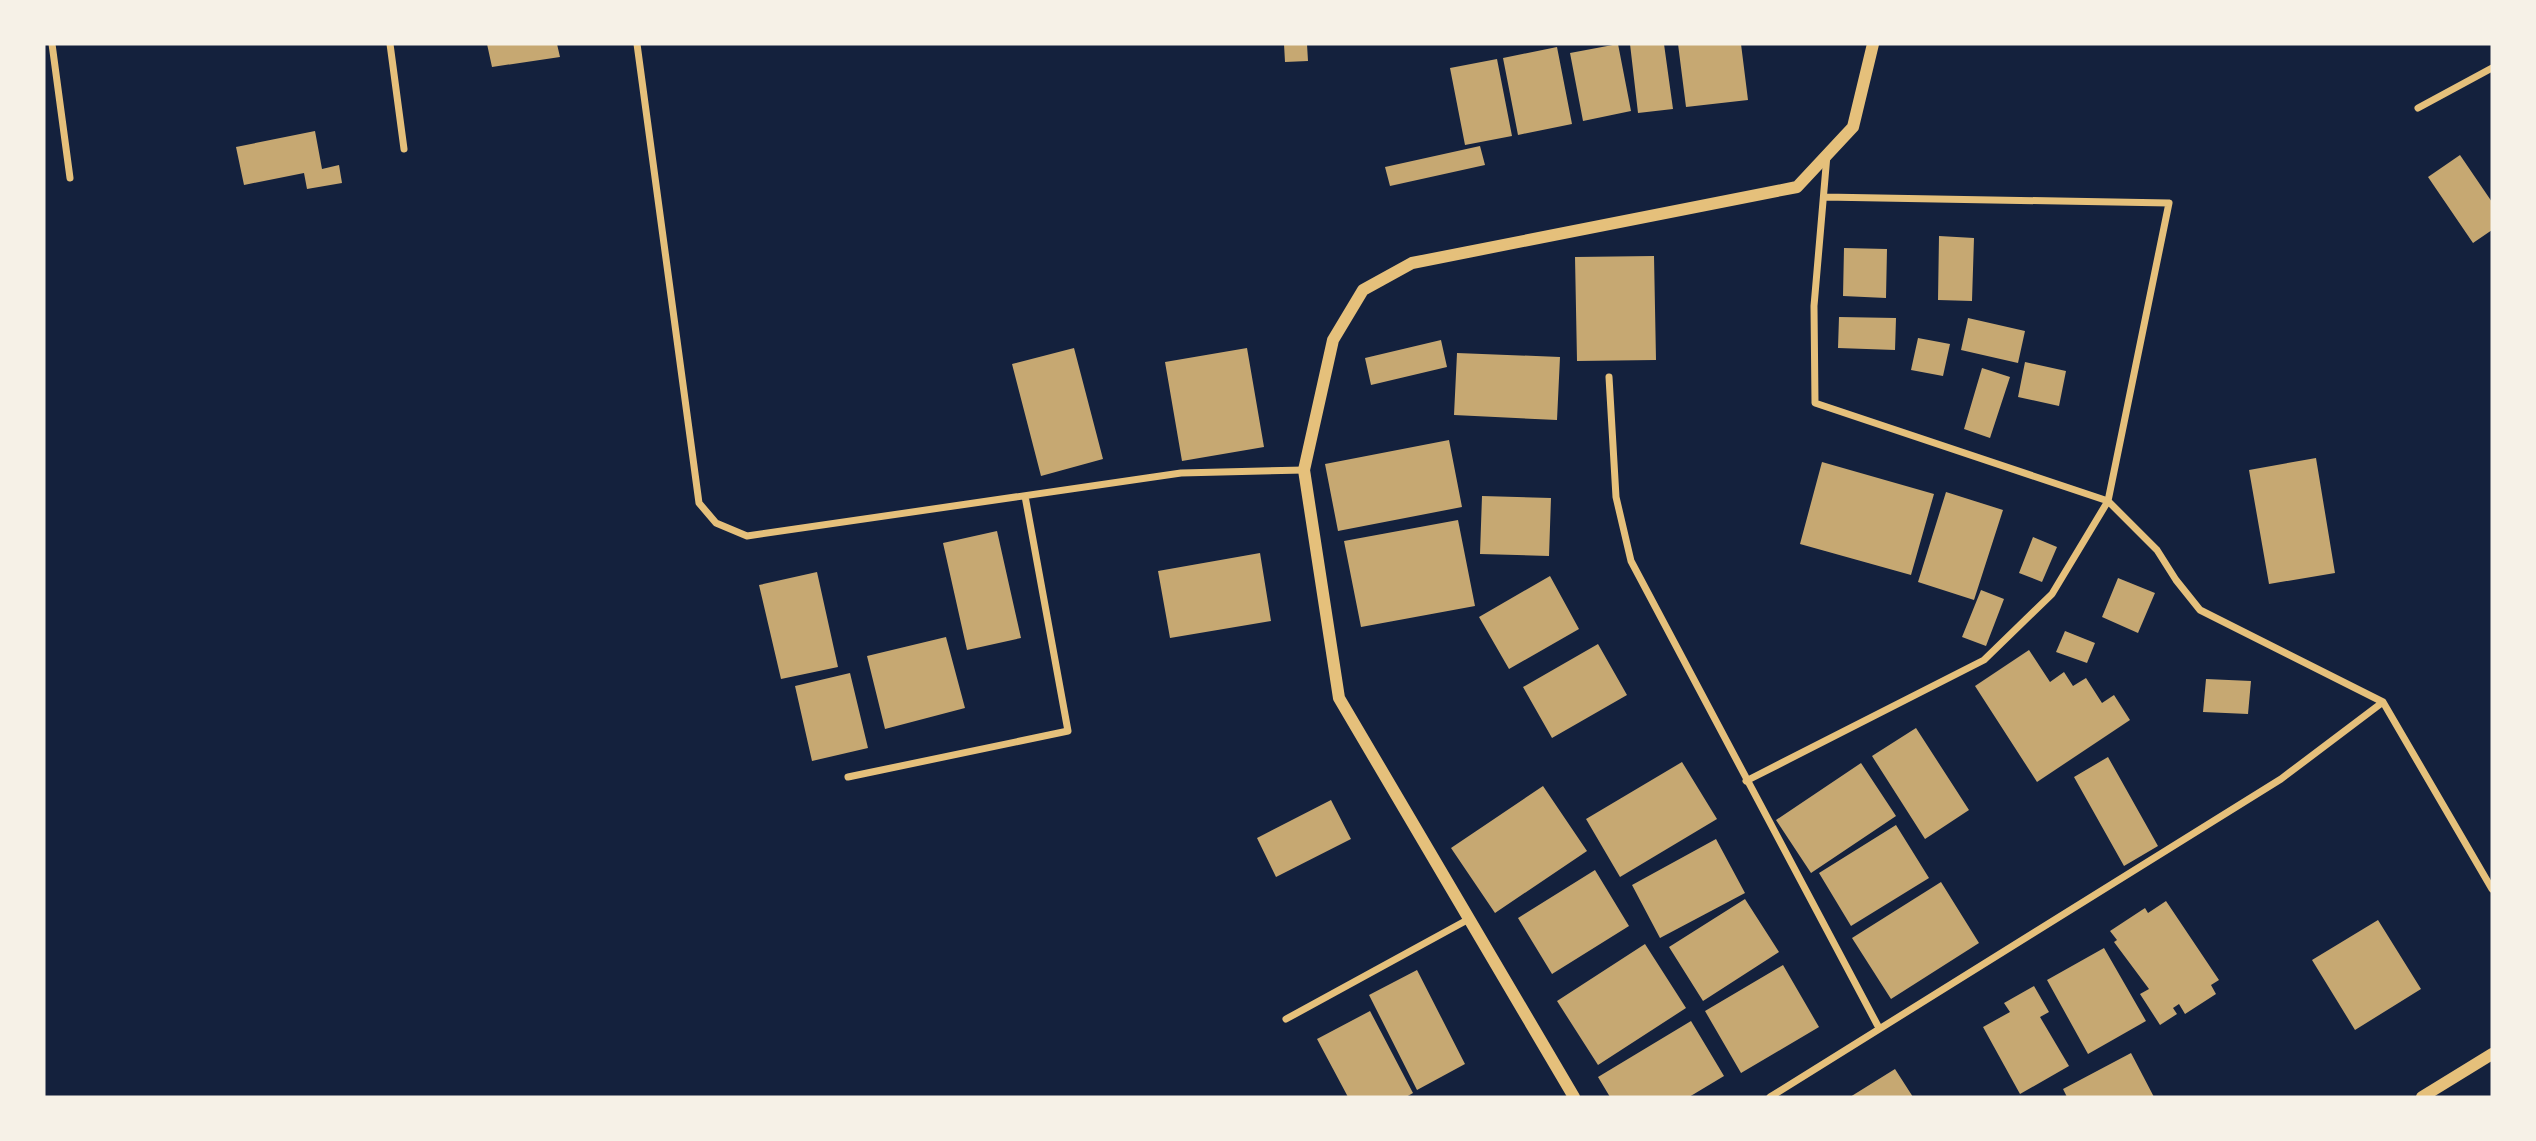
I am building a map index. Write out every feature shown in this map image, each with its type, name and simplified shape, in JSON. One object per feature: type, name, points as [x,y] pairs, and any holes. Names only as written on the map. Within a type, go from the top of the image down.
[{"type":"street","points":[[52,44],[70,178]]},
{"type":"street","points":[[390,44],[404,149]]},
{"type":"street","points":[[637,44],[699,503],[716,523],[747,536],[1181,473],[1304,470]]},
{"type":"street","points":[[1574,1097],[1339,698],[1304,470],[1333,340],[1363,289],[1412,263],[1797,187],[1853,127],[1872,44]]},
{"type":"street","points":[[2418,108],[2492,68]]},
{"type":"street","points":[[1827,155],[1814,306],[1815,403],[2108,501],[2157,550],[2200,610],[2383,702],[2492,889]]},
{"type":"street","points":[[1746,781],[1984,660],[2052,594],[2108,501],[2169,203],[1824,197]]},
{"type":"street","points":[[1608,377],[1616,497],[1631,561],[1879,1028]]},
{"type":"street","points":[[848,777],[1068,731],[1025,496]]},
{"type":"street","points":[[1770,1097],[2281,779],[2383,702]]},
{"type":"street","points":[[1286,1019],[1469,919]]},
{"type":"street","points":[[2422,1097],[2492,1054]]},
{"type":"building","points":[[487,44],[557,44],[560,57],[492,67]]},
{"type":"building","points":[[1284,44],[1307,44],[1308,61],[1285,62]]},
{"type":"building","points":[[1618,44],[1631,111],[1583,121],[1570,53]]},
{"type":"building","points":[[1630,44],[1664,44],[1673,109],[1638,113]]},
{"type":"building","points":[[1678,44],[1741,44],[1748,100],[1686,107]]},
{"type":"building","points":[[1557,47],[1572,124],[1518,135],[1503,58]]},
{"type":"building","points":[[1497,59],[1512,136],[1465,145],[1450,68]]},
{"type":"building","points":[[315,131],[322,169],[339,165],[342,183],[307,189],[304,173],[244,185],[236,147]]},
{"type":"building","points":[[1480,146],[1485,165],[1390,186],[1385,167]]},
{"type":"building","points":[[2460,155],[2492,202],[2492,230],[2473,243],[2428,177]]},
{"type":"building","points":[[1939,236],[1974,238],[1972,301],[1938,300]]},
{"type":"building","points":[[1844,248],[1887,249],[1886,298],[1843,296]]},
{"type":"building","points":[[1654,256],[1656,360],[1577,361],[1575,257]]},
{"type":"building","points":[[1839,317],[1896,318],[1895,350],[1838,348]]},
{"type":"building","points":[[1968,318],[2025,331],[2018,363],[1961,350]]},
{"type":"building","points":[[1918,338],[1950,344],[1943,376],[1911,370]]},
{"type":"building","points":[[1441,340],[1447,367],[1371,385],[1365,358]]},
{"type":"building","points":[[1074,348],[1103,459],[1041,476],[1012,364]]},
{"type":"building","points":[[1247,348],[1264,447],[1182,461],[1165,362]]},
{"type":"building","points":[[1457,353],[1560,357],[1557,420],[1454,415]]},
{"type":"building","points":[[2025,362],[2066,371],[2059,406],[2018,397]]},
{"type":"building","points":[[1982,368],[2010,377],[1990,438],[1964,429]]},
{"type":"building","points":[[1449,440],[1462,507],[1338,531],[1325,464]]},
{"type":"building","points":[[2316,458],[2335,573],[2269,584],[2249,470]]},
{"type":"building","points":[[1822,462],[1934,494],[1911,575],[1800,544]]},
{"type":"building","points":[[1946,492],[2003,510],[1974,600],[1918,582]]},
{"type":"building","points":[[1482,496],[1551,498],[1549,556],[1480,554]]},
{"type":"building","points":[[1458,520],[1475,606],[1361,627],[1344,541]]},
{"type":"building","points":[[997,531],[1021,638],[967,650],[943,543]]},
{"type":"building","points":[[2033,537],[2057,547],[2042,582],[2019,573]]},
{"type":"building","points":[[1260,553],[1271,621],[1170,638],[1158,571]]},
{"type":"building","points":[[817,572],[838,667],[781,679],[759,585]]},
{"type":"building","points":[[1550,576],[1579,629],[1509,669],[1479,617]]},
{"type":"building","points":[[2118,578],[2155,593],[2138,633],[2102,617]]},
{"type":"building","points":[[1981,590],[2004,599],[1986,646],[1962,637]]},
{"type":"building","points":[[2065,631],[2095,643],[2087,663],[2056,652]]},
{"type":"building","points":[[946,637],[965,708],[885,729],[867,656]]},
{"type":"building","points":[[1598,644],[1627,695],[1552,738],[1523,687]]},
{"type":"building","points":[[2029,650],[2050,682],[2064,672],[2073,686],[2086,678],[2102,703],[2114,695],[2130,720],[2037,782],[1975,686]]},
{"type":"building","points":[[850,673],[868,748],[812,761],[795,686]]},
{"type":"building","points":[[2206,679],[2251,681],[2248,714],[2203,712]]},
{"type":"building","points":[[1916,728],[1969,810],[1925,839],[1872,756]]},
{"type":"building","points":[[2108,757],[2158,846],[2124,866],[2074,777]]},
{"type":"building","points":[[1682,762],[1717,819],[1620,877],[1586,819]]},
{"type":"building","points":[[1861,763],[1896,816],[1811,873],[1776,820]]},
{"type":"building","points":[[1543,786],[1587,851],[1495,913],[1451,848]]},
{"type":"building","points":[[1331,800],[1351,839],[1276,877],[1257,838]]},
{"type":"building","points":[[1896,825],[1929,878],[1851,926],[1819,873]]},
{"type":"building","points":[[1716,839],[1745,893],[1660,938],[1632,885]]},
{"type":"building","points":[[1595,870],[1629,926],[1552,974],[1518,918]]},
{"type":"building","points":[[1941,882],[1979,943],[1891,999],[1852,938]]},
{"type":"building","points":[[1745,899],[1779,952],[1703,1001],[1669,947]]},
{"type":"building","points":[[2166,901],[2219,980],[2211,985],[2216,994],[2185,1014],[2179,1004],[2173,1008],[2177,1014],[2160,1025],[2140,994],[2149,989],[2114,942],[2117,940],[2110,931],[2145,908],[2148,913]]},
{"type":"building","points":[[2378,920],[2421,989],[2355,1030],[2312,960]]},
{"type":"building","points":[[1645,944],[1686,1008],[1598,1065],[1557,1001]]},
{"type":"building","points":[[2104,948],[2146,1021],[2088,1054],[2047,980]]},
{"type":"building","points":[[1783,965],[1819,1027],[1741,1073],[1705,1011]]},
{"type":"building","points":[[1417,970],[1465,1064],[1417,1090],[1369,995]]},
{"type":"building","points":[[2034,986],[2049,1012],[2040,1017],[2069,1066],[2020,1094],[1983,1027],[2010,1012],[2004,1003]]},
{"type":"building","points":[[1370,1011],[1413,1093],[1406,1097],[1348,1097],[1317,1039]]},
{"type":"building","points":[[1691,1021],[1724,1076],[1689,1097],[1610,1097],[1598,1077]]},
{"type":"building","points":[[2131,1053],[2154,1097],[2067,1097],[2063,1089]]},
{"type":"building","points":[[1895,1069],[1913,1097],[1850,1097]]}]
